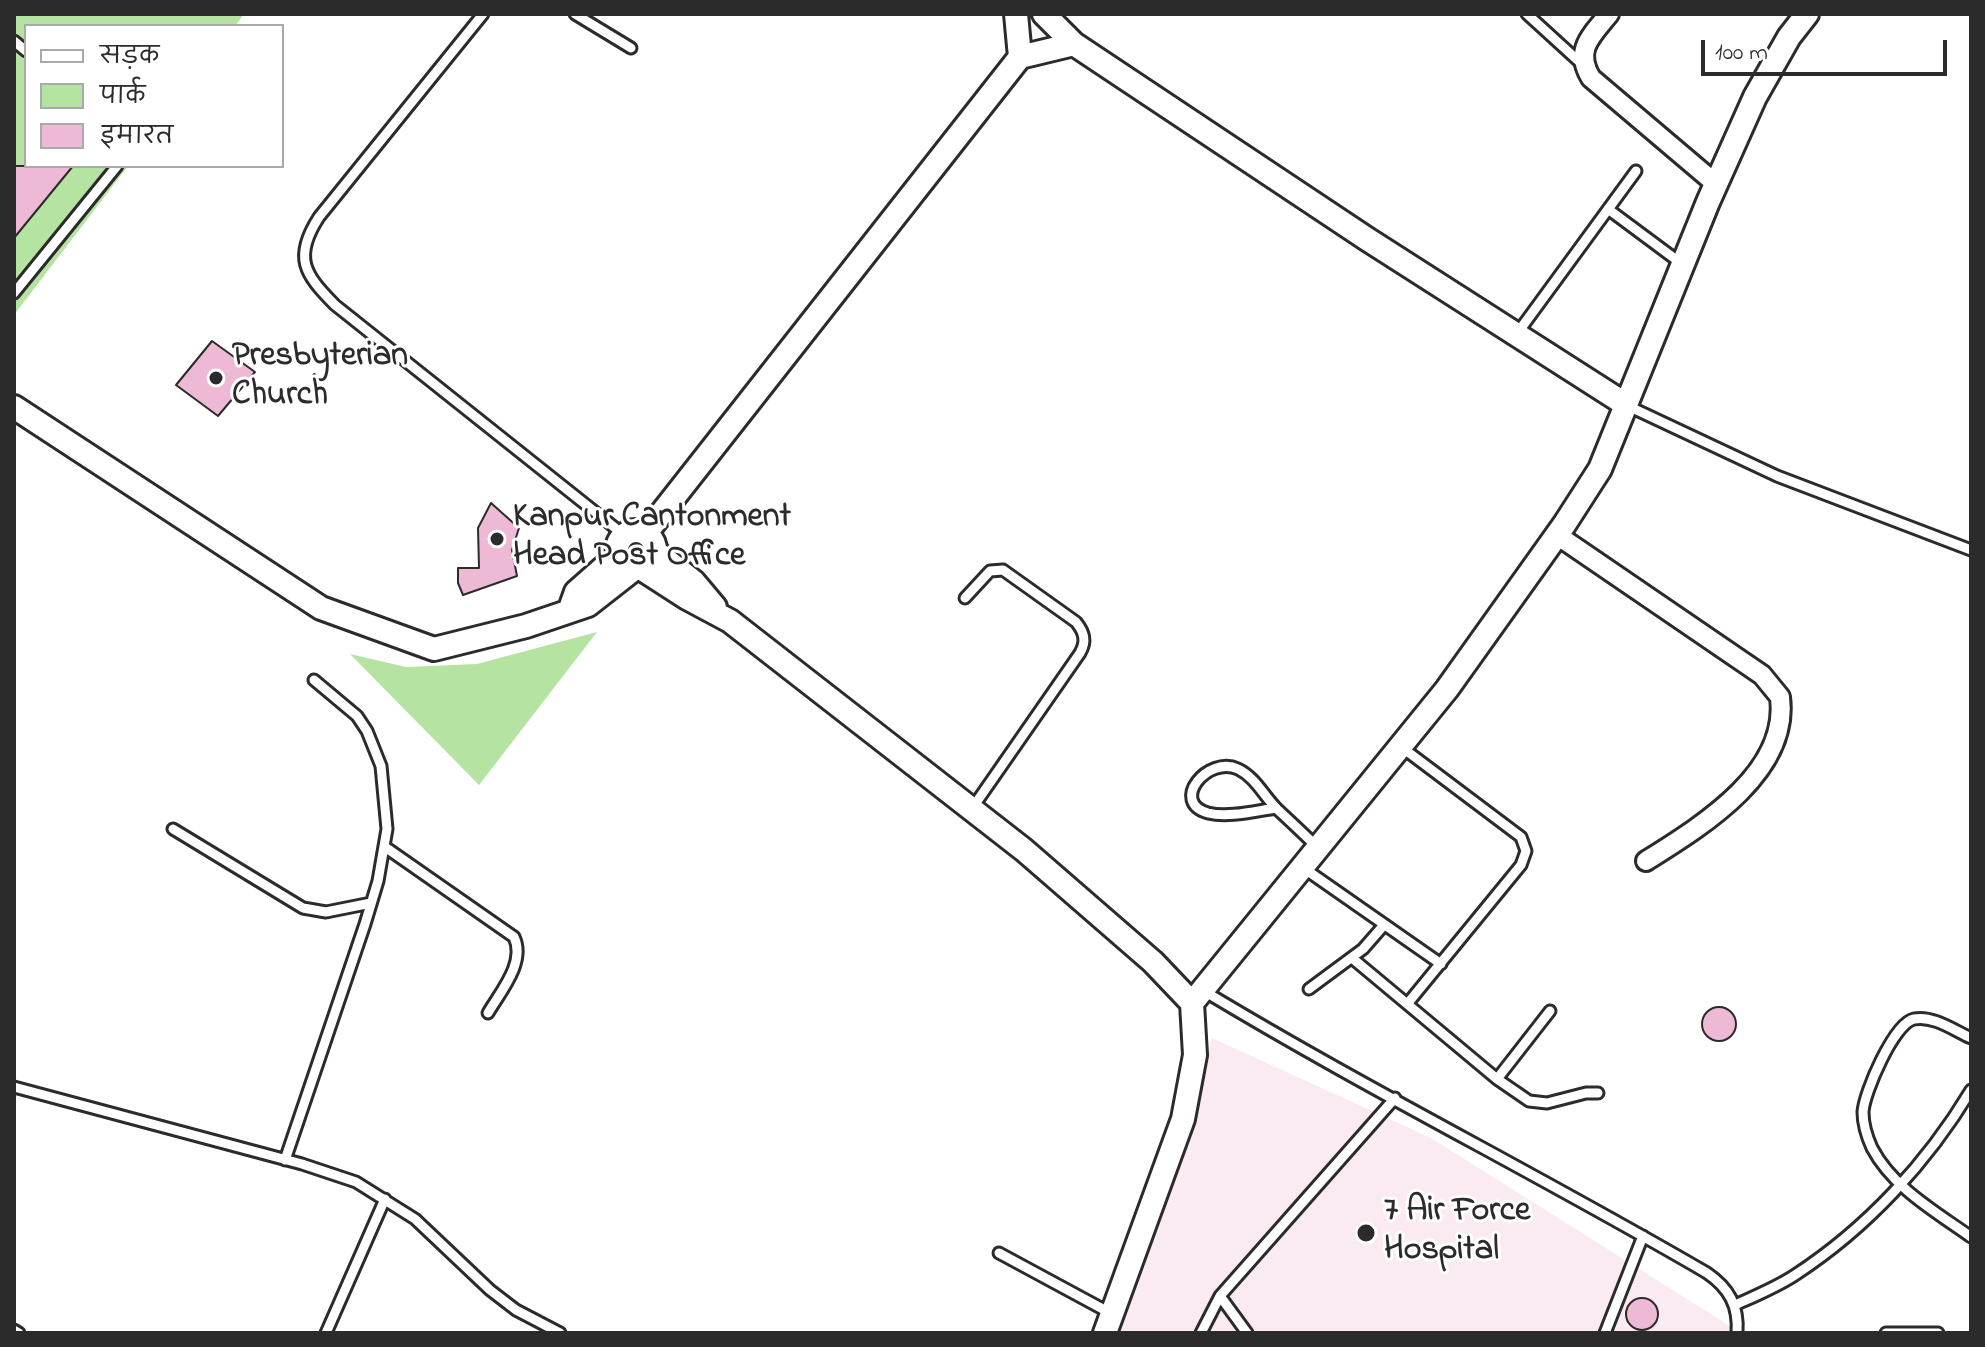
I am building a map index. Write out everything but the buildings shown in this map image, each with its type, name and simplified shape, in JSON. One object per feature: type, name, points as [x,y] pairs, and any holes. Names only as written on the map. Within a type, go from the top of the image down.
[{"type":"street","points":[[1016,14],[1020,57]]},
{"type":"street","points":[[1044,14],[1074,44],[1625,404]]},
{"type":"street","points":[[1609,14],[1587,42],[1584,66],[1591,78],[1716,184]]},
{"type":"street","points":[[1108,1324],[1183,1119],[1195,1055],[1198,997],[1447,689],[1600,469],[1716,184],[1755,97],[1789,37],[1807,14]]},
{"type":"street","points":[[14,407],[321,608],[434,649],[526,626],[570,609],[576,592],[637,552],[1020,57],[1074,44]]},
{"type":"street","points":[[1557,535],[1762,675],[1780,697],[1779,726],[1770,752],[1757,772],[1727,804],[1646,861]]},
{"type":"street","points":[[637,552],[687,598],[724,617],[1024,850],[1198,997]]},
{"type":"lane","points":[[483,14],[308,233],[306,267],[310,281],[335,305],[637,552]]},
{"type":"lane","points":[[575,14],[631,48]]},
{"type":"lane","points":[[1527,14],[1584,66]]},
{"type":"lane","points":[[14,293],[115,168]]},
{"type":"lane","points":[[1516,335],[1636,171]]},
{"type":"lane","points":[[1608,209],[1683,264]]},
{"type":"lane","points":[[1625,404],[1777,476],[1971,550]]},
{"type":"lane","points":[[965,598],[990,571],[1003,570],[1076,622],[1083,631],[1085,641],[1080,653],[971,810]]},
{"type":"lane","points":[[285,1160],[371,903],[387,829],[384,785],[375,749],[357,716],[314,680]]},
{"type":"lane","points":[[1400,746],[1521,837],[1526,851],[1521,865],[1408,1003]]},
{"type":"lane","points":[[1276,808],[1230,814],[1208,813],[1196,807],[1192,790],[1198,780],[1213,768],[1235,767],[1250,778],[1318,848]]},
{"type":"lane","points":[[173,829],[303,908],[326,912],[371,903]]},
{"type":"lane","points":[[385,847],[514,937],[518,945],[515,967],[488,1013]]},
{"type":"lane","points":[[1302,867],[1441,964]]},
{"type":"lane","points":[[1309,989],[1352,958],[1384,925]]},
{"type":"lane","points":[[1352,958],[1517,1095],[1537,1103],[1598,1093]]},
{"type":"lane","points":[[1198,997],[1395,1098],[1643,1236],[1719,1282],[1735,1305],[1737,1333]]},
{"type":"lane","points":[[1497,1079],[1550,1011]]},
{"type":"lane","points":[[1971,1038],[1922,1018],[1906,1022],[1897,1031],[1865,1095],[1863,1114],[1873,1150],[1901,1186],[1971,1237]]},
{"type":"lane","points":[[14,1087],[356,1182],[415,1219],[490,1290],[516,1310],[560,1333]]},
{"type":"lane","points":[[1735,1305],[1793,1277],[1846,1236],[1901,1186],[1971,1090]]},
{"type":"lane","points":[[1201,1333],[1220,1296],[1395,1098]]},
{"type":"lane","points":[[326,1333],[385,1199]]},
{"type":"lane","points":[[1605,1333],[1643,1236]]},
{"type":"lane","points":[[999,1253],[1108,1324]]},
{"type":"lane","points":[[1220,1296],[1247,1333]]},
{"type":"lane","points":[[1886,1333],[1938,1333]]},
{"type":"shaded area","name":"7 Air Force Hospital","points":[[1212,1038],[1431,1138],[1733,1328],[1734,1333],[1119,1333]]},
{"type":"green space","points":[[14,14],[244,14],[236,24],[24,24],[24,168],[126,168],[14,315]]},
{"type":"green space","points":[[597,632],[479,785],[350,654],[406,667],[477,664]]},
{"type":"place","name":"Presbyterian Church","points":[[216,378]]},
{"type":"place","name":"Kanpur Cantonment Head Post Office","points":[[497,539]]},
{"type":"place","name":"7 Air Force Hospital","points":[[1366,1233]]}]
